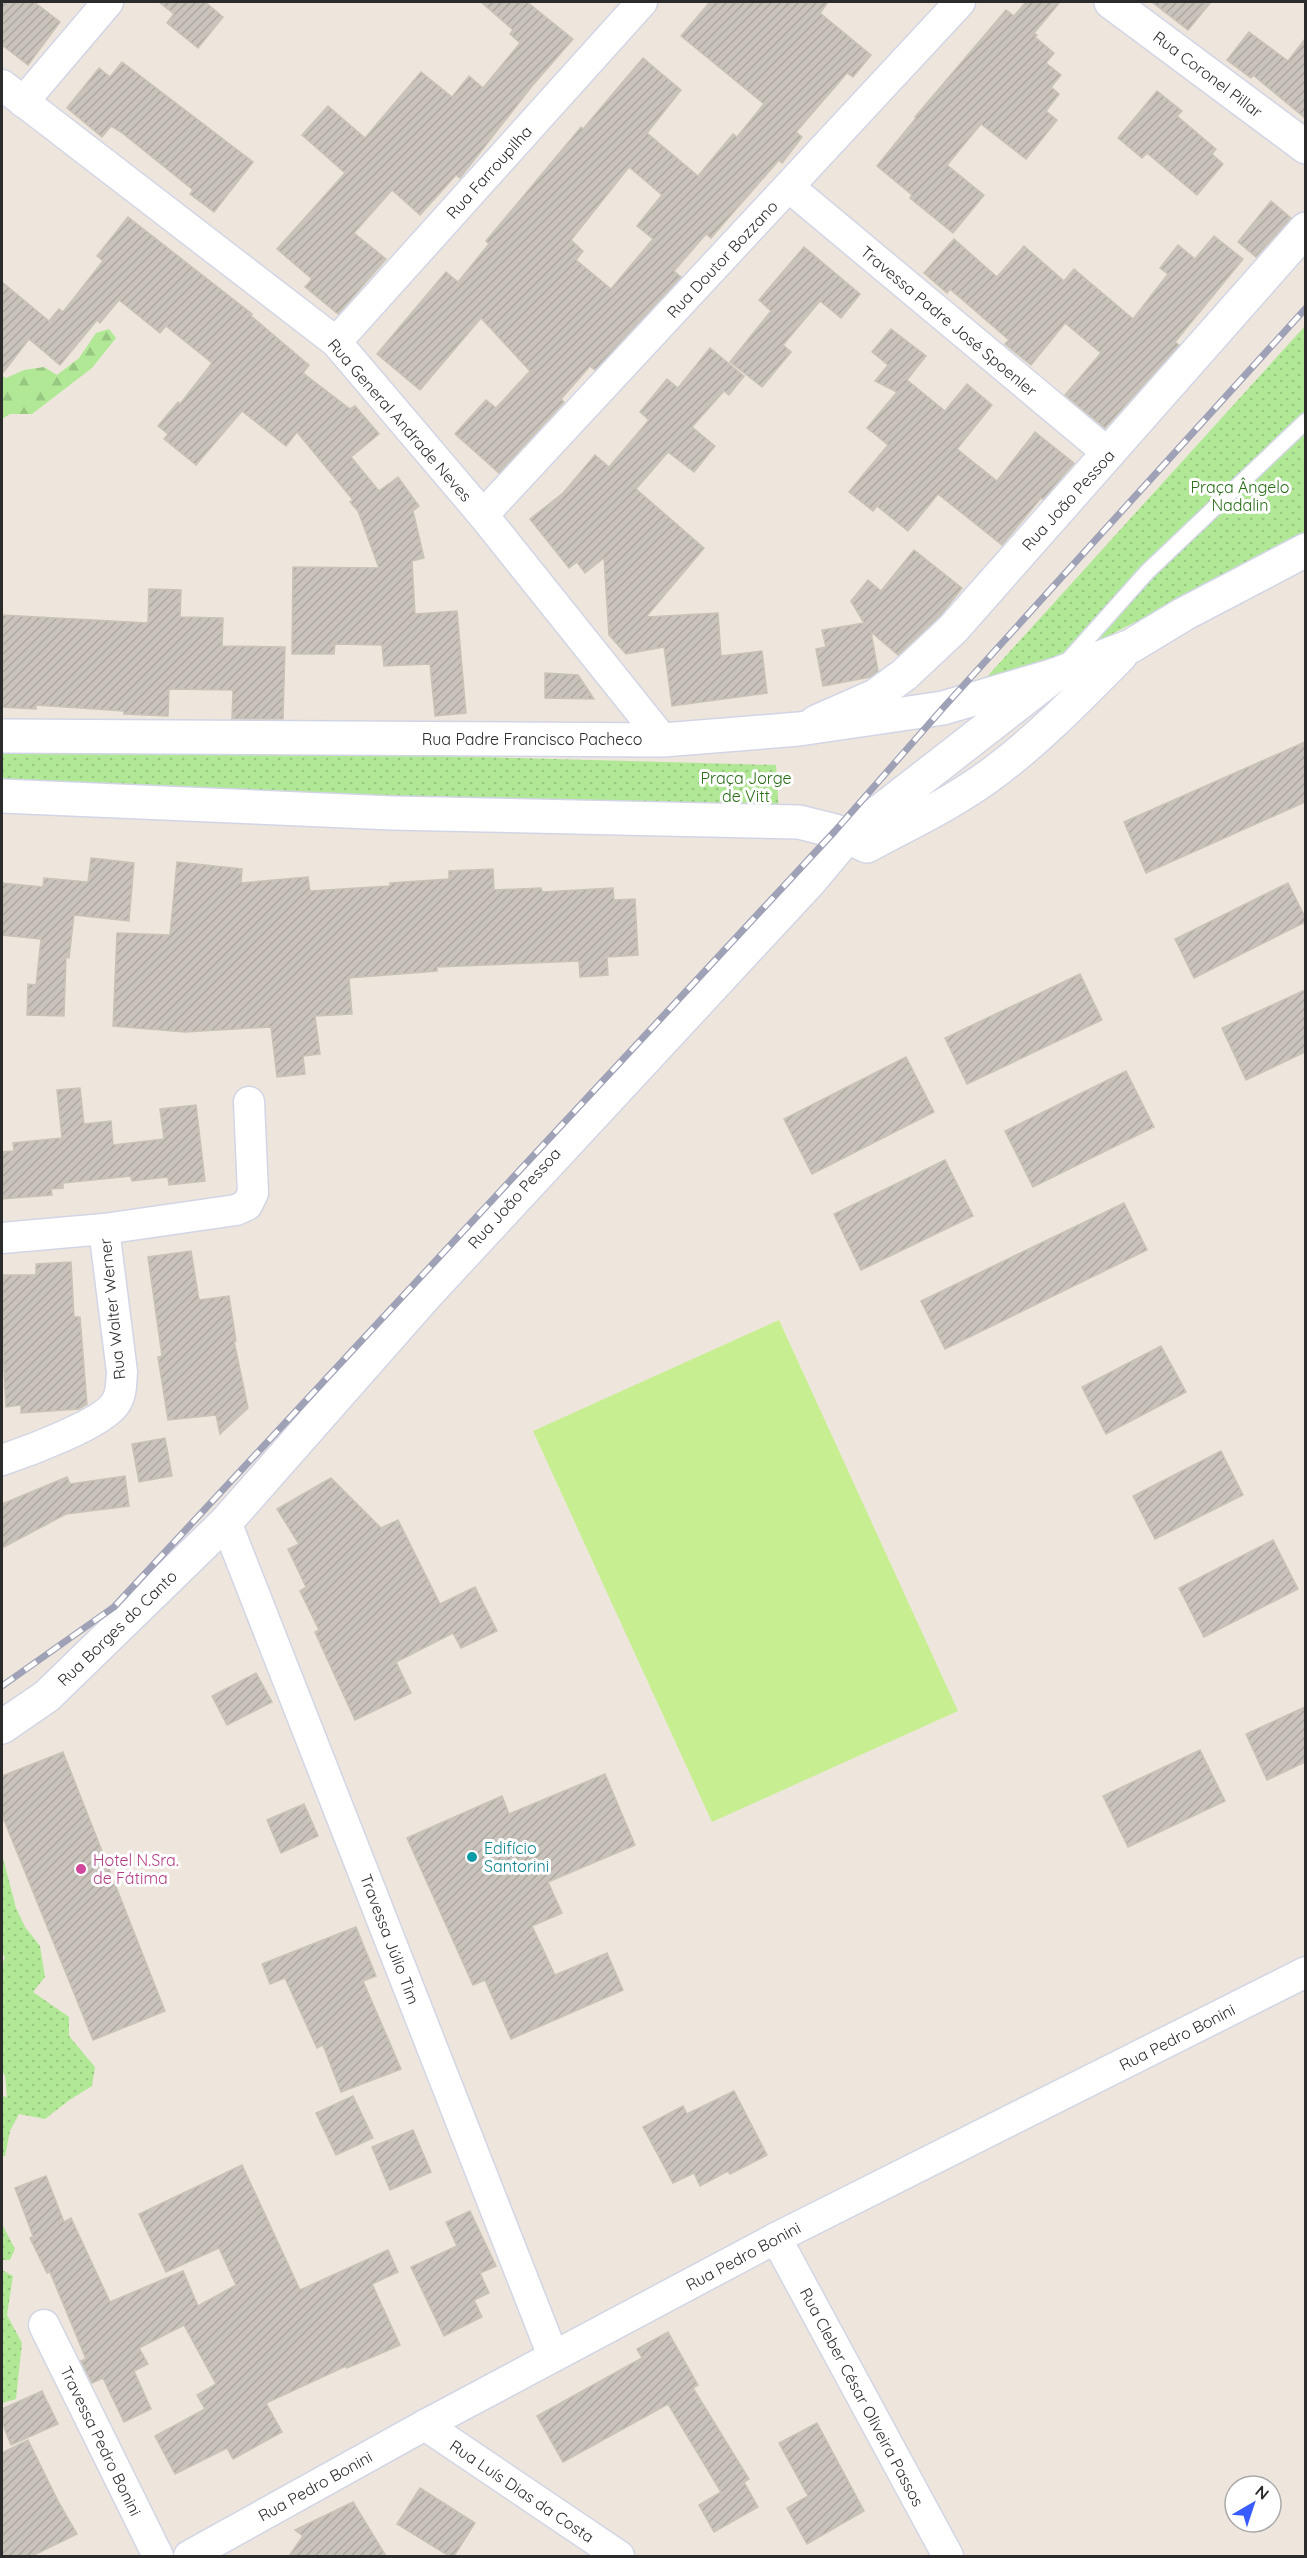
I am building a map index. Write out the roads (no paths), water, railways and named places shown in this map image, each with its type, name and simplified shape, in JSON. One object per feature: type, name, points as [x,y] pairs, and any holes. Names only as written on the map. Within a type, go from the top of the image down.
[{"type":"main road","name":"Rua Coronel Pillar","points":[[1112,2],[1305,147]]},
{"type":"main road","name":"Rua João Pessoa","points":[[799,729],[875,696],[904,675],[953,629],[1305,229]]},
{"type":"main road","name":"Rua Padre Francisco Pacheco","points":[[2,736],[663,740],[799,729],[943,708],[1055,675],[1131,646],[1184,614],[1305,550]]},
{"type":"main road","name":"Rua Padre Francisco Pacheco","points":[[857,841],[948,802],[997,770],[1054,721],[1131,646]]},
{"type":"main road","name":"Rua Padre Francisco Pacheco","points":[[857,841],[1055,675]]},
{"type":"main road","points":[[1054,721],[1055,675]]},
{"type":"main road","points":[[2,796],[392,813],[799,822],[835,831],[857,841]]},
{"type":"main road","name":"Rua João Pessoa","points":[[226,1522],[425,1296],[810,881],[857,841]]},
{"type":"main road","name":"Rua Borges do Canto","points":[[2,1727],[47,1696],[226,1522]]},
{"type":"street","points":[[12,93],[108,2]]},
{"type":"street","name":"Rua Farroupilha","points":[[336,342],[642,2]]},
{"type":"street","name":"Rua Doutor Bozzano","points":[[483,515],[960,2]]},
{"type":"street","name":"Rua General Andrade Neves","points":[[12,93],[336,342],[483,515],[663,740]]},
{"type":"street","name":"Travessa Padre José Spoenler","points":[[789,187],[1109,454]]},
{"type":"street","points":[[2,1238],[104,1229],[236,1210],[247,1205],[253,1193],[249,1102]]},
{"type":"street","name":"Rua Walter Werner","points":[[2,1460],[42,1445],[102,1416],[116,1404],[121,1388],[122,1372],[104,1229]]},
{"type":"street","name":"Travessa Júlio Tim","points":[[226,1522],[553,2356]]},
{"type":"street","name":"Rua Pedro Bonini","points":[[189,2556],[425,2425],[776,2238],[1305,1972]]},
{"type":"street","name":"Rua Cleber César Oliveira Passos","points":[[776,2238],[948,2556]]},
{"type":"street","name":"Travessa Pedro Bonini","points":[[44,2325],[158,2556]]},
{"type":"street","name":"Rua Luís Dias da Costa","points":[[425,2425],[609,2553]]},
{"type":"lane","points":[[1055,675],[1147,572],[1305,421]]},
{"type":"railway","points":[[2,1686],[114,1607],[835,831],[943,708],[1306,308]]},
{"type":"place","name":"Edifício Santorini","points":[[472,1857]]},
{"type":"place","name":"Hotel N.Sra. de Fátima","points":[[81,1869]]},
{"type":"park label","name":"Praça Ângelo Nadalin","points":[[1240,496]]},
{"type":"park label","name":"Praça Jorge de Vitt","points":[[746,787]]}]
